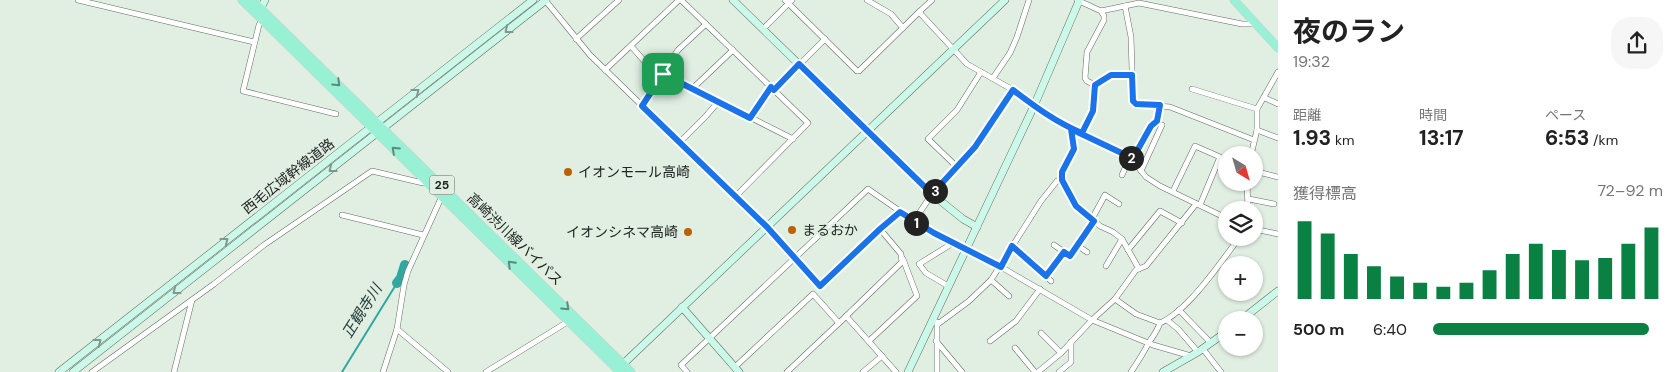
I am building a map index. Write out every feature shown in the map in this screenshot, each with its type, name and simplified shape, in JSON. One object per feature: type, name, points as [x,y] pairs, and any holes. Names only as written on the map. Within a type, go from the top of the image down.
[{"type":"main road","name":"高崎渋川線バイパス","points":[[242,0],[374,124]]},
{"type":"main road","name":"高崎渋川線バイパス","points":[[252,0],[381,131],[621,368]]},
{"type":"main road","points":[[1234,0],[1278,48]]},
{"type":"main road","name":"高崎渋川線バイパス","points":[[381,131],[426,180],[569,321],[621,368],[631,372]]},
{"type":"street","points":[[78,0],[254,42]]},
{"type":"street","points":[[261,8],[265,0]]},
{"type":"street","name":"西毛広域幹線道路","points":[[59,372],[533,0]]},
{"type":"street","points":[[546,0],[576,39],[605,70],[767,227],[820,286],[900,212]]},
{"type":"street","name":"西毛広域幹線道路","points":[[73,372],[546,0]]},
{"type":"street","points":[[576,39],[619,0]]},
{"type":"street","points":[[605,70],[680,0],[773,88],[808,123],[735,197]]},
{"type":"street","points":[[733,0],[932,194],[977,227]]},
{"type":"street","points":[[867,0],[891,14],[903,28]]},
{"type":"street","points":[[762,29],[788,1],[859,71],[932,0]]},
{"type":"street","points":[[621,368],[1004,0]]},
{"type":"street","points":[[993,78],[1010,54],[1029,0]]},
{"type":"street","points":[[908,372],[935,321],[948,286],[1034,106],[1079,0],[1101,11],[1104,16],[1104,20],[1088,52],[1086,78],[1095,85]]},
{"type":"street","points":[[1101,11],[1125,6],[1133,2],[1202,14],[1242,24],[1256,24]]},
{"type":"street","points":[[1125,6],[1131,37],[1133,101],[1136,104],[1160,105],[1186,112],[1254,140]]},
{"type":"street","points":[[919,12],[967,64],[1013,90],[1034,106],[1071,129],[1131,158],[1146,177],[1160,186],[1218,214]]},
{"type":"street","points":[[262,20],[254,42],[243,91],[336,114]]},
{"type":"street","points":[[642,106],[678,50],[706,24]]},
{"type":"street","points":[[750,118],[773,88],[825,39]]},
{"type":"street","points":[[630,46],[646,63],[663,74],[792,139]]},
{"type":"street","points":[[692,89],[734,50]]},
{"type":"street","points":[[957,167],[928,139],[957,110],[981,72]]},
{"type":"street","points":[[1253,146],[1257,130],[1258,108],[1278,72]]},
{"type":"street","points":[[1095,85],[1111,75],[1132,75]]},
{"type":"street","points":[[1082,133],[1093,111],[1095,85]]},
{"type":"street","points":[[1192,89],[1258,108]]},
{"type":"street","points":[[914,221],[932,194],[975,147],[1013,90]]},
{"type":"street","points":[[1265,98],[1278,104]]},
{"type":"street","points":[[680,143],[718,102]]},
{"type":"street","points":[[1122,175],[1151,126],[1157,121],[1160,105]]},
{"type":"street","points":[[1141,171],[1162,125]]},
{"type":"street","points":[[1071,129],[1074,149],[1062,172],[1062,180],[1076,206],[1122,239],[1138,269]]},
{"type":"street","points":[[1257,130],[1278,138]]},
{"type":"street","points":[[1014,348],[1036,372],[1061,353],[1115,299],[1138,269],[1146,266],[1198,204],[1220,157],[1195,146],[1173,191]]},
{"type":"street","points":[[92,372],[264,245],[372,171],[423,183],[426,180]]},
{"type":"street","points":[[1263,173],[1278,177]]},
{"type":"street","points":[[935,321],[969,301],[991,280],[1046,195],[1057,181],[1062,180]]},
{"type":"street","points":[[687,372],[681,365],[868,189],[914,221],[952,243],[1001,267],[1092,320],[1148,343],[1198,353]]},
{"type":"street","points":[[1248,191],[1249,199],[1274,204]]},
{"type":"street","points":[[383,372],[397,329],[408,271],[442,195]]},
{"type":"street","points":[[1054,245],[1070,256],[1093,220],[1105,195],[1119,204]]},
{"type":"street","points":[[1128,250],[1160,211],[1182,223]]},
{"type":"street","points":[[342,215],[424,235]]},
{"type":"street","points":[[869,342],[917,296],[903,258],[880,229]]},
{"type":"street","points":[[1263,230],[1278,234]]},
{"type":"street","points":[[1106,266],[1122,239]]},
{"type":"street","points":[[948,286],[926,272],[919,264],[952,243]]},
{"type":"street","points":[[1012,246],[1052,281]]},
{"type":"street","points":[[1078,246],[1087,252]]},
{"type":"street","points":[[1115,299],[1136,314],[1160,323],[1167,320],[1211,276],[1233,246]]},
{"type":"street","points":[[1046,276],[1064,252]]},
{"type":"street","points":[[787,372],[900,265],[903,258]]},
{"type":"street","points":[[991,280],[1009,296]]},
{"type":"street","points":[[990,341],[1016,321],[1040,289]]},
{"type":"street","points":[[1252,311],[1278,290]]},
{"type":"street","points":[[682,308],[737,370],[813,294],[839,323]]},
{"type":"street","points":[[174,372],[192,300]]},
{"type":"street","points":[[1179,310],[1211,344]]},
{"type":"street","points":[[846,316],[896,372]]},
{"type":"street","points":[[1167,320],[1178,329],[1198,353],[1221,372]]},
{"type":"street","points":[[486,372],[569,321]]},
{"type":"street","points":[[935,321],[937,372]]},
{"type":"street","points":[[1131,372],[1144,353],[1148,343],[1157,333],[1160,323]]},
{"type":"street","points":[[397,329],[448,372]]},
{"type":"street","points":[[1041,333],[1061,353]]},
{"type":"street","points":[[1163,372],[1198,353],[1218,338]]},
{"type":"street","points":[[936,341],[962,372]]},
{"type":"street","points":[[1059,372],[1071,362],[1072,342]]},
{"type":"street","points":[[863,372],[882,356]]},
{"type":"waterway","name":"正観寺川","points":[[397,283],[401,278],[405,265]]},
{"type":"waterway","name":"正観寺川","points":[[342,372],[397,283]]},
{"type":"place","name":"イオンモール高崎","points":[[568,172]]},
{"type":"place","name":"まるおか","points":[[792,230]]},
{"type":"place","name":"イオンシネマ高崎","points":[[688,232]]},
{"type":"route","points":[[663,74],[642,106],[767,227],[820,286],[900,212],[934,233],[1001,267],[1012,246],[1046,276],[1064,252],[1070,256],[1094,221],[1076,206],[1064,187],[1061,177],[1074,149],[1071,129],[1130,157],[1132,160],[1151,126],[1157,121],[1160,105],[1136,104],[1133,101],[1132,75],[1111,75],[1095,85],[1093,111],[1082,133],[1071,129],[1034,106],[1013,90],[975,147],[932,194],[799,64],[774,90],[771,87],[750,118],[663,74]]}]
